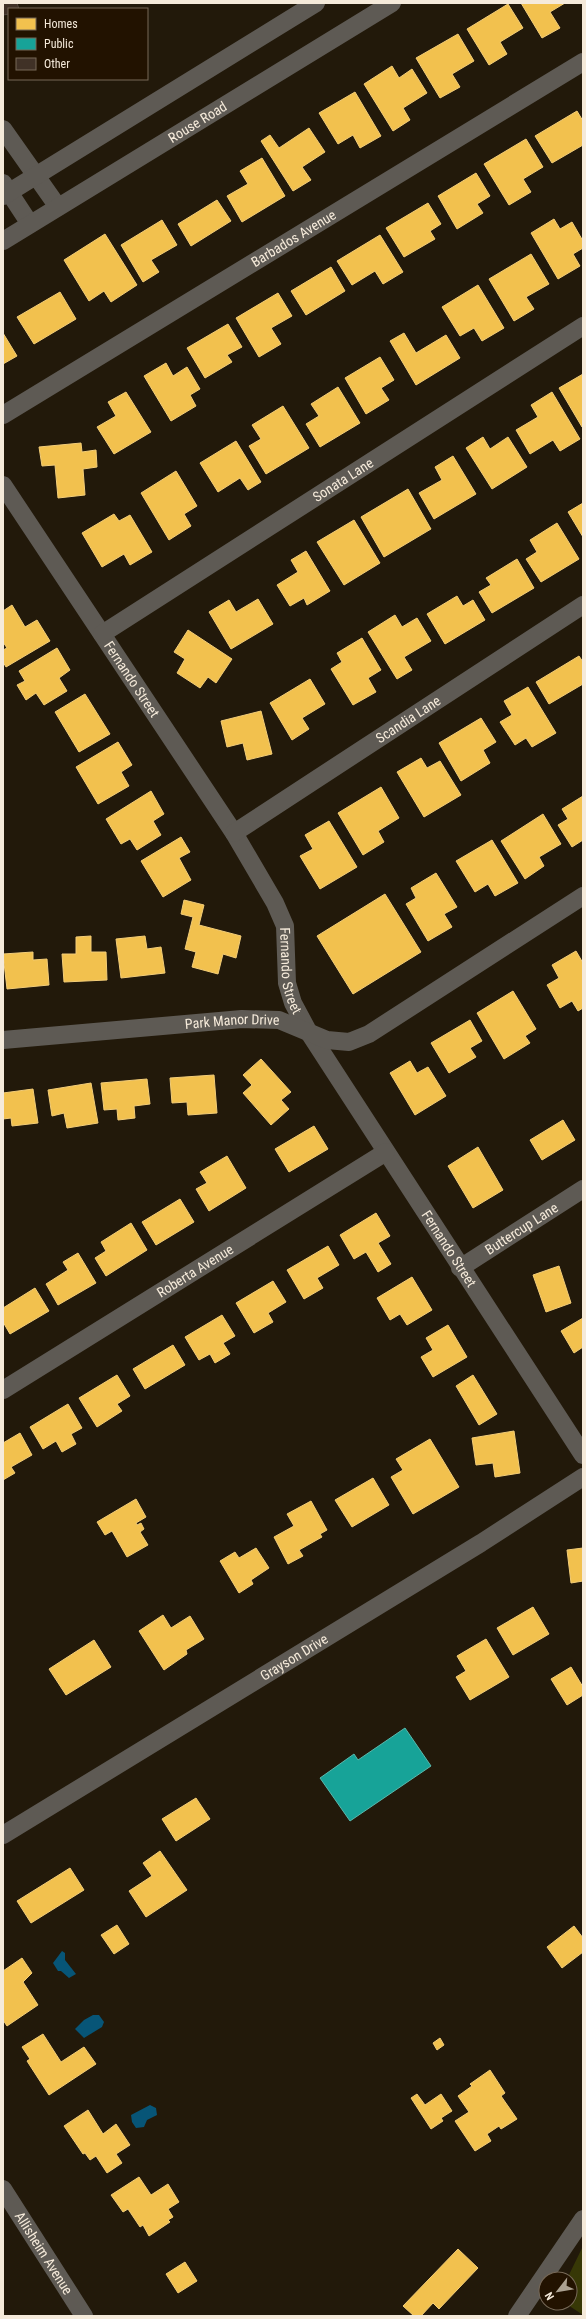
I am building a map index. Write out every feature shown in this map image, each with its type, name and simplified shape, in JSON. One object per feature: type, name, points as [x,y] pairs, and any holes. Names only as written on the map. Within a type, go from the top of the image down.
[{"type":"street","points":[[30,224],[5,190],[37,175],[316,3]]},
{"type":"street","name":"Rouse Road","points":[[3,241],[392,3]]},
{"type":"street","name":"Barbados Avenue","points":[[3,415],[583,62]]},
{"type":"street","points":[[3,129],[37,175],[58,207]]},
{"type":"street","name":"Sonata Lane","points":[[102,634],[583,326]]},
{"type":"street","name":"Fernando Street","points":[[3,485],[234,833],[275,903],[284,926],[287,983],[293,1003],[308,1031],[460,1268],[583,1455]]},
{"type":"street","name":"Scandia Lane","points":[[234,833],[583,605]]},
{"type":"street","name":"Park Manor Drive","points":[[3,1040],[242,1019],[279,1020],[327,1040],[349,1042],[369,1034],[583,896]]},
{"type":"street","name":"Roberta Avenue","points":[[3,1390],[386,1152]]},
{"type":"street","name":"Buttercup Lane","points":[[460,1268],[583,1189]]},
{"type":"street","name":"Grayson Drive","points":[[3,1835],[481,1543],[583,1477]]},
{"type":"street","name":"Allisheim Avenue","points":[[3,2189],[84,2316]]},
{"type":"street","points":[[517,2316],[583,2219]]},
{"type":"shaded area","points":[[583,2246],[583,2315],[577,2311],[578,2271],[571,2271]]},
{"type":"water","points":[[62,1951],[65,1953],[65,1960],[76,1974],[69,1978],[61,1971],[58,1971],[53,1963]]},
{"type":"water","points":[[93,2015],[99,2015],[104,2022],[102,2027],[84,2038],[75,2029],[84,2020]]},
{"type":"water","points":[[150,2105],[156,2108],[157,2115],[147,2120],[144,2127],[136,2128],[132,2122],[131,2115]]},
{"type":"building: Homes","points":[[521,3],[565,3],[550,12],[560,28],[542,38]]},
{"type":"building: Homes","points":[[508,4],[523,28],[500,42],[507,54],[489,65],[467,29]]},
{"type":"building: Homes","points":[[458,34],[474,61],[452,74],[460,87],[440,98],[416,58]]},
{"type":"building: Homes","points":[[392,66],[399,78],[412,69],[427,93],[403,108],[410,120],[393,131],[364,84]]},
{"type":"building: Homes","points":[[355,92],[381,136],[360,148],[353,135],[338,144],[319,113]]},
{"type":"building: Homes","points":[[577,111],[583,121],[583,145],[552,163],[535,136]]},
{"type":"building: Homes","points":[[309,128],[325,152],[302,167],[311,180],[293,191],[261,141],[270,135],[279,148]]},
{"type":"building: Homes","points":[[526,139],[543,167],[523,179],[531,192],[509,205],[484,164]]},
{"type":"building: Homes","points":[[262,158],[285,196],[242,222],[227,196],[248,184],[240,171]]},
{"type":"building: Homes","points":[[476,173],[490,196],[477,204],[483,213],[457,229],[438,196]]},
{"type":"building: Homes","points":[[217,200],[231,221],[191,246],[178,224]]},
{"type":"building: Homes","points":[[428,203],[441,224],[430,231],[435,239],[404,257],[386,228]]},
{"type":"building: Homes","points":[[554,219],[560,229],[572,222],[583,241],[583,248],[573,254],[580,266],[558,279],[531,233]]},
{"type":"building: Homes","points":[[162,220],[177,245],[151,260],[159,272],[143,282],[121,245]]},
{"type":"building: Homes","points":[[105,234],[137,285],[111,302],[104,291],[89,301],[64,260]]},
{"type":"building: Homes","points":[[380,235],[403,272],[383,284],[375,271],[352,285],[337,261]]},
{"type":"building: Homes","points":[[531,254],[549,284],[526,297],[534,309],[514,321],[489,279]]},
{"type":"building: Homes","points":[[331,267],[345,291],[306,315],[291,291]]},
{"type":"building: Homes","points":[[478,285],[504,328],[482,341],[474,328],[460,336],[442,307]]},
{"type":"building: Homes","points":[[60,292],[76,319],[34,344],[17,317]]},
{"type":"building: Homes","points":[[278,293],[292,316],[271,328],[281,344],[259,357],[236,318]]},
{"type":"building: Homes","points":[[228,324],[242,347],[227,355],[232,362],[205,378],[187,348]]},
{"type":"building: Homes","points":[[3,333],[17,356],[3,364]]},
{"type":"building: Homes","points":[[404,333],[416,353],[446,335],[460,358],[416,385],[390,341]]},
{"type":"building: Homes","points":[[380,357],[394,380],[381,388],[389,400],[366,414],[345,378]]},
{"type":"building: Homes","points":[[166,363],[173,376],[187,367],[200,389],[190,395],[196,406],[171,421],[144,376]]},
{"type":"building: Homes","points":[[583,374],[583,426],[582,427],[559,388]]},
{"type":"building: Homes","points":[[338,387],[360,423],[320,447],[306,424],[319,416],[311,404]]},
{"type":"building: Homes","points":[[126,392],[151,432],[114,454],[97,427],[116,416],[108,402]]},
{"type":"building: Homes","points":[[552,392],[580,439],[560,451],[553,440],[530,454],[516,430],[538,417],[531,405]]},
{"type":"building: Homes","points":[[283,406],[309,448],[266,474],[249,446],[261,439],[252,425]]},
{"type":"building: Homes","points":[[483,437],[490,449],[508,437],[527,467],[492,489],[466,448]]},
{"type":"building: Homes","points":[[236,441],[261,482],[248,490],[240,478],[218,492],[200,463]]},
{"type":"building: Homes","points":[[81,443],[82,452],[96,450],[97,467],[83,469],[85,495],[58,498],[55,465],[42,466],[39,447]]},
{"type":"building: Homes","points":[[453,456],[476,494],[434,519],[419,493],[442,480],[435,467]]},
{"type":"building: Homes","points":[[176,471],[197,506],[184,514],[191,526],[169,540],[141,493]]},
{"type":"building: Homes","points":[[408,489],[431,529],[384,557],[361,517]]},
{"type":"building: Homes","points":[[583,503],[583,537],[568,512]]},
{"type":"building: Homes","points":[[114,514],[119,521],[130,515],[152,552],[130,565],[124,554],[102,567],[82,533]]},
{"type":"building: Homes","points":[[354,520],[380,563],[344,585],[317,542]]},
{"type":"building: Homes","points":[[557,523],[579,559],[541,582],[526,559],[537,552],[530,540]]},
{"type":"building: Homes","points":[[306,551],[330,591],[307,605],[304,598],[290,606],[277,585],[298,572],[291,560]]},
{"type":"building: Homes","points":[[517,559],[534,588],[492,613],[479,592],[491,585],[486,578]]},
{"type":"building: Homes","points":[[457,596],[463,606],[473,600],[485,620],[445,644],[427,614]]},
{"type":"building: Homes","points":[[258,599],[273,624],[231,649],[209,612],[229,600],[236,612]]},
{"type":"building: Homes","points":[[12,605],[25,627],[37,620],[50,641],[6,667],[3,662],[3,650],[7,648],[3,642],[3,611]]},
{"type":"building: Homes","points":[[395,615],[402,627],[417,618],[431,641],[404,657],[412,670],[397,679],[368,632]]},
{"type":"building: Homes","points":[[188,630],[232,659],[216,683],[208,677],[200,688],[177,673],[185,659],[174,652]]},
{"type":"building: Homes","points":[[362,638],[381,670],[368,678],[376,692],[353,705],[331,669],[342,662],[337,653]]},
{"type":"building: Homes","points":[[57,648],[70,670],[59,678],[67,691],[44,705],[36,693],[26,700],[17,685],[25,681],[19,671]]},
{"type":"building: Homes","points":[[579,656],[583,662],[583,684],[549,704],[536,682]]},
{"type":"building: Homes","points":[[310,679],[325,704],[302,718],[309,729],[292,740],[270,703]]},
{"type":"building: Homes","points":[[528,687],[556,733],[532,747],[526,738],[515,745],[500,722],[512,715],[504,701]]},
{"type":"building: Homes","points":[[85,694],[110,734],[79,752],[55,712]]},
{"type":"building: Homes","points":[[261,711],[272,754],[247,760],[243,743],[227,747],[221,721]]},
{"type":"building: Homes","points":[[481,718],[496,742],[483,750],[490,763],[461,781],[439,743]]},
{"type":"building: Homes","points":[[118,742],[132,765],[121,772],[129,786],[98,804],[76,767]]},
{"type":"building: Homes","points":[[421,758],[427,768],[440,761],[461,795],[424,817],[397,772]]},
{"type":"building: Homes","points":[[381,787],[399,818],[378,831],[384,842],[363,855],[338,813]]},
{"type":"building: Homes","points":[[151,791],[164,814],[153,821],[161,835],[137,850],[130,839],[121,844],[106,819]]},
{"type":"building: Homes","points":[[583,796],[583,840],[572,847],[558,825],[568,819],[562,809]]},
{"type":"building: Homes","points":[[543,814],[561,844],[539,857],[544,866],[525,879],[501,841]]},
{"type":"building: Homes","points":[[329,821],[357,867],[320,889],[300,856],[313,849],[305,835]]},
{"type":"building: Homes","points":[[181,837],[190,852],[179,858],[191,880],[163,897],[141,861]]},
{"type":"building: Homes","points":[[492,840],[518,883],[495,896],[488,884],[475,892],[456,861]]},
{"type":"building: Homes","points":[[436,873],[457,907],[444,914],[452,927],[428,941],[406,904],[416,898],[411,888]]},
{"type":"building: Homes","points":[[385,894],[421,952],[353,994],[317,936]]},
{"type":"building: Homes","points":[[184,900],[204,905],[199,925],[241,936],[236,958],[223,954],[218,974],[192,967],[196,952],[185,949],[193,917],[181,914]]},
{"type":"building: Homes","points":[[91,936],[91,952],[106,952],[107,980],[64,982],[62,954],[76,954],[76,937]]},
{"type":"building: Homes","points":[[145,936],[147,949],[161,947],[165,973],[121,978],[116,939]]},
{"type":"building: Homes","points":[[576,951],[583,963],[583,1008],[578,1011],[572,1001],[560,1008],[547,985],[559,978],[552,965]]},
{"type":"building: Homes","points":[[33,952],[33,960],[47,959],[49,985],[7,989],[3,954]]},
{"type":"building: Homes","points":[[513,991],[536,1029],[525,1036],[530,1043],[504,1059],[477,1013]]},
{"type":"building: Homes","points":[[470,1020],[482,1041],[470,1048],[476,1057],[449,1073],[431,1043]]},
{"type":"building: Homes","points":[[261,1059],[291,1092],[281,1100],[289,1109],[271,1125],[243,1093],[252,1085],[243,1075]]},
{"type":"building: Homes","points":[[410,1061],[417,1073],[428,1067],[446,1096],[415,1115],[390,1073]]},
{"type":"building: Homes","points":[[214,1075],[217,1113],[188,1115],[187,1102],[172,1103],[170,1078]]},
{"type":"building: Homes","points":[[147,1079],[150,1104],[134,1106],[135,1118],[118,1120],[117,1109],[104,1110],[101,1083]]},
{"type":"building: Homes","points":[[91,1083],[98,1123],[67,1128],[64,1113],[52,1116],[48,1090]]},
{"type":"building: Homes","points":[[33,1089],[38,1123],[12,1126],[11,1118],[3,1119],[3,1093]]},
{"type":"building: Homes","points":[[563,1120],[575,1140],[542,1160],[530,1140]]},
{"type":"building: Homes","points":[[314,1126],[328,1149],[289,1172],[275,1149]]},
{"type":"building: Homes","points":[[478,1147],[503,1190],[473,1208],[448,1166]]},
{"type":"building: Homes","points":[[227,1156],[246,1188],[209,1211],[196,1189],[207,1183],[200,1172]]},
{"type":"building: Homes","points":[[180,1199],[194,1222],[156,1245],[142,1222]]},
{"type":"building: Homes","points":[[376,1213],[390,1236],[378,1243],[391,1264],[378,1272],[366,1252],[354,1259],[340,1235]]},
{"type":"building: Homes","points":[[131,1223],[147,1250],[106,1276],[95,1258],[106,1251],[101,1242]]},
{"type":"building: Homes","points":[[328,1246],[339,1265],[317,1278],[323,1288],[304,1299],[287,1270]]},
{"type":"building: Homes","points":[[78,1253],[96,1283],[58,1305],[46,1284],[68,1270],[63,1262]]},
{"type":"building: Homes","points":[[559,1266],[571,1303],[546,1312],[533,1275]]},
{"type":"building: Homes","points":[[412,1277],[432,1310],[407,1325],[400,1314],[390,1320],[377,1298]]},
{"type":"building: Homes","points":[[273,1281],[286,1302],[268,1313],[273,1322],[254,1333],[236,1303]]},
{"type":"building: Homes","points":[[35,1288],[49,1311],[10,1334],[3,1322],[3,1308]]},
{"type":"building: Homes","points":[[222,1315],[235,1336],[223,1343],[230,1354],[215,1363],[210,1354],[199,1360],[185,1337]]},
{"type":"building: Homes","points":[[583,1318],[583,1347],[574,1353],[561,1331]]},
{"type":"building: Homes","points":[[448,1325],[467,1357],[433,1377],[421,1357],[433,1350],[426,1338]]},
{"type":"building: Homes","points":[[173,1345],[185,1365],[145,1389],[133,1369]]},
{"type":"building: Homes","points":[[117,1375],[130,1396],[117,1404],[122,1411],[97,1427],[79,1398]]},
{"type":"building: Homes","points":[[473,1375],[497,1414],[479,1425],[456,1386]]},
{"type":"building: Homes","points":[[68,1404],[82,1428],[71,1434],[76,1444],[62,1452],[56,1441],[43,1449],[30,1427]]},
{"type":"building: Homes","points":[[514,1431],[520,1473],[495,1477],[493,1463],[476,1465],[472,1438]]},
{"type":"building: Homes","points":[[20,1433],[32,1455],[11,1467],[15,1473],[3,1480],[3,1443]]},
{"type":"building: Homes","points":[[430,1439],[459,1487],[413,1514],[391,1477],[403,1470],[396,1459]]},
{"type":"building: Homes","points":[[373,1478],[389,1505],[352,1527],[335,1500]]},
{"type":"building: Homes","points":[[136,1499],[146,1517],[136,1523],[137,1525],[141,1523],[144,1529],[140,1532],[148,1545],[127,1557],[112,1531],[105,1535],[97,1522]]},
{"type":"building: Homes","points":[[311,1501],[327,1530],[320,1534],[322,1537],[299,1550],[303,1556],[288,1564],[274,1537],[294,1526],[287,1514]]},
{"type":"building: Homes","points":[[256,1548],[269,1568],[251,1580],[253,1584],[239,1593],[220,1561],[235,1552],[239,1558]]},
{"type":"building: Homes","points":[[583,1548],[583,1581],[571,1583],[567,1550]]},
{"type":"building: Homes","points":[[533,1607],[549,1634],[513,1655],[497,1628]]},
{"type":"building: Homes","points":[[163,1615],[171,1628],[190,1616],[204,1639],[186,1650],[187,1654],[164,1670],[139,1631]]},
{"type":"building: Homes","points":[[486,1639],[509,1677],[470,1700],[456,1677],[466,1671],[457,1656]]},
{"type":"building: Homes","points":[[94,1640],[111,1667],[66,1695],[49,1669]]},
{"type":"building: Homes","points":[[571,1667],[583,1687],[583,1695],[567,1705],[551,1679]]},
{"type":"building: Homes","points":[[196,1798],[210,1819],[176,1841],[162,1819]]},
{"type":"building: Homes","points":[[160,1851],[187,1890],[146,1917],[129,1891],[152,1876],[143,1863]]},
{"type":"building: Homes","points":[[70,1868],[84,1890],[31,1923],[17,1901]]},
{"type":"building: Homes","points":[[117,1925],[129,1944],[114,1954],[101,1935]]},
{"type":"building: Homes","points":[[574,1926],[583,1938],[583,1952],[562,1968],[547,1947]]},
{"type":"building: Homes","points":[[22,1958],[32,1973],[23,1982],[38,2005],[7,2026],[3,2020],[3,1971]]},
{"type":"building: Homes","points":[[43,2034],[61,2062],[84,2047],[96,2064],[49,2095],[27,2061],[30,2059],[22,2047]]},
{"type":"building: Homes","points":[[440,2038],[444,2045],[437,2050],[433,2043]]},
{"type":"building: Homes","points":[[490,2070],[505,2093],[501,2096],[517,2119],[501,2129],[499,2126],[487,2134],[491,2141],[475,2151],[455,2121],[469,2112],[458,2096],[472,2086],[470,2084]]},
{"type":"building: Homes","points":[[417,2094],[425,2105],[441,2094],[452,2111],[441,2118],[443,2121],[431,2129],[411,2098]]},
{"type":"building: Homes","points":[[88,2110],[103,2134],[116,2124],[130,2145],[116,2154],[122,2163],[107,2173],[96,2156],[90,2160],[85,2153],[83,2154],[64,2126]]},
{"type":"building: Homes","points":[[139,2177],[151,2195],[168,2184],[179,2202],[168,2209],[173,2217],[168,2220],[170,2222],[149,2236],[143,2225],[140,2227],[128,2209],[123,2212],[111,2195]]},
{"type":"building: Homes","points":[[458,2249],[478,2268],[439,2309],[433,2303],[421,2316],[414,2316],[403,2306]]},
{"type":"building: Homes","points":[[185,2262],[197,2281],[178,2293],[166,2274]]},
{"type":"building: Public","points":[[405,1728],[431,1766],[350,1821],[320,1778],[354,1754],[358,1760]]},
{"type":"building: Other","points":[[3,3],[17,3],[19,8],[8,8],[8,14],[3,15]]}]
